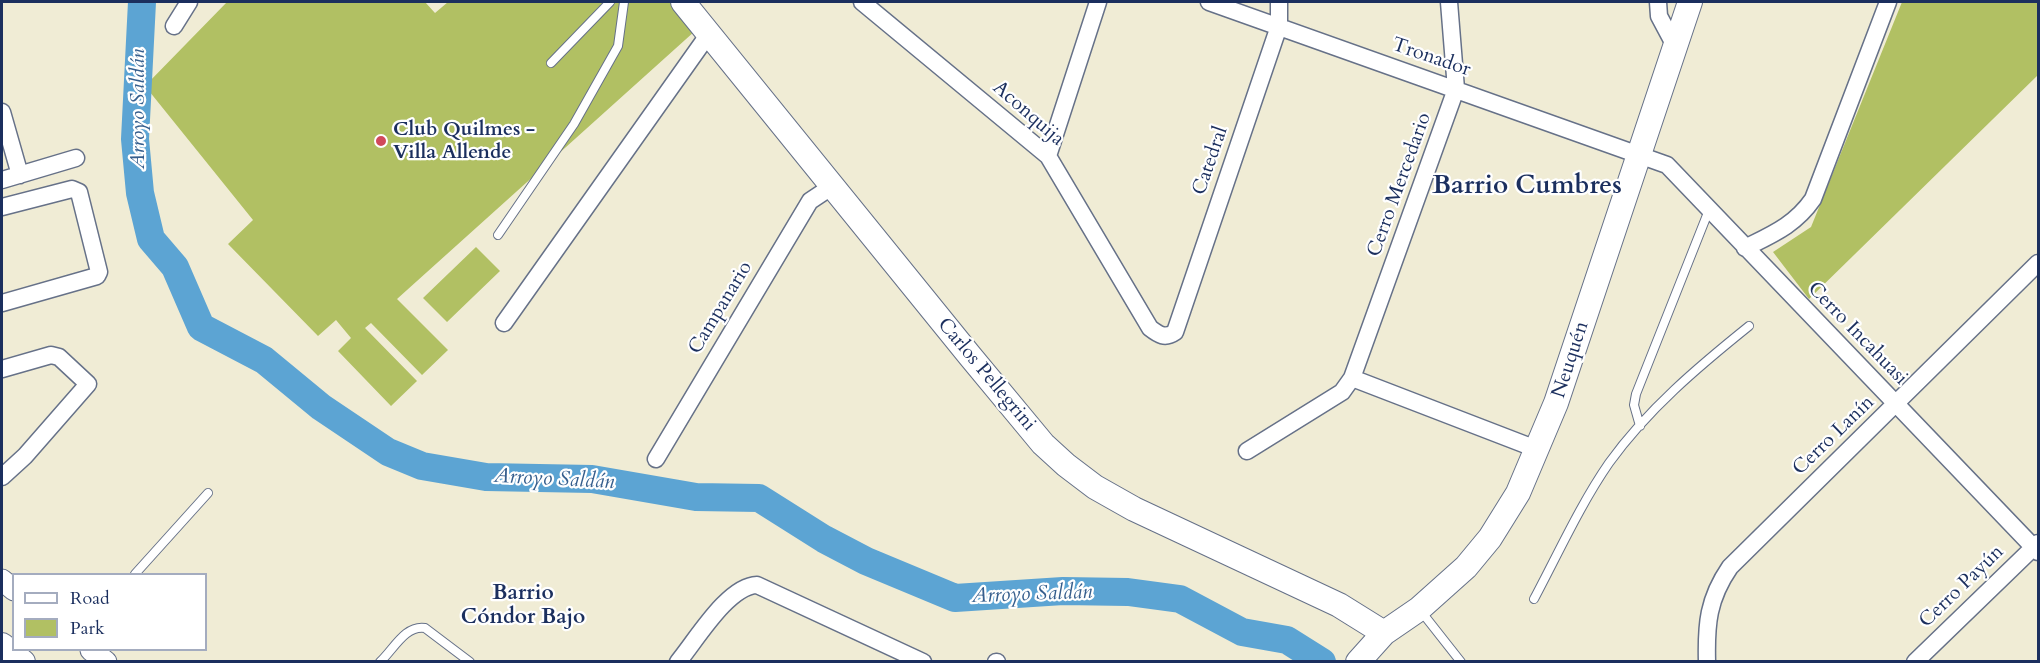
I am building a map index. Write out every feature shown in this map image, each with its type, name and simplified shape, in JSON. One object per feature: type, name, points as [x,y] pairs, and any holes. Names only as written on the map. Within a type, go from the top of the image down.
[{"type":"main road","name":"Carlos Pellegrini","points":[[682,2],[1043,444],[1078,476],[1134,509],[1339,605],[1384,633]]},
{"type":"main road","name":"Neuquén","points":[[1358,662],[1384,633],[1419,609],[1460,574],[1490,538],[1518,493],[1539,450],[1690,2]]},
{"type":"street","points":[[174,26],[189,2]]},
{"type":"street","name":"Aconquija","points":[[862,2],[1048,156],[1150,328],[1160,336],[1168,336],[1175,332]]},
{"type":"street","points":[[1048,156],[1098,2]]},
{"type":"street","name":"Tronador","points":[[1209,2],[1639,154]]},
{"type":"street","name":"Catedral","points":[[1175,332],[1279,26],[1279,2]]},
{"type":"street","name":"Cerro Mercedario","points":[[1352,378],[1456,88],[1449,2]]},
{"type":"street","points":[[1658,2],[1659,16],[1675,46]]},
{"type":"street","points":[[1745,248],[1785,229],[1800,217],[1813,199],[1888,2]]},
{"type":"street","points":[[504,323],[708,35]]},
{"type":"street","points":[[2,112],[20,175]]},
{"type":"street","name":"Cerro Incahuasi","points":[[1639,154],[1667,165],[1896,405],[2037,548]]},
{"type":"street","points":[[2,180],[76,158]]},
{"type":"street","name":"Campanario","points":[[656,459],[810,201],[831,187]]},
{"type":"street","points":[[2,207],[72,189],[79,192],[99,272],[97,276],[2,303]]},
{"type":"street","name":"Cerro Lanín","points":[[1707,662],[1709,609],[1714,593],[1730,567],[2038,263]]},
{"type":"street","points":[[2,369],[51,355],[59,357],[88,384],[25,456],[2,477]]},
{"type":"street","points":[[1247,451],[1342,392],[1352,378],[1539,450]]},
{"type":"street","name":"Cerro Payún","points":[[1915,662],[2037,548]]},
{"type":"street","points":[[678,662],[732,596],[747,585],[758,585],[923,662]]},
{"type":"street","points":[[93,651],[106,662]]},
{"type":"lane","points":[[551,63],[610,2]]},
{"type":"lane","points":[[498,235],[574,124],[618,46],[624,2]]},
{"type":"lane","points":[[1640,426],[1634,405],[1636,394],[1709,210]]},
{"type":"lane","points":[[1534,599],[1610,463],[1640,426],[1692,372],[1749,326]]},
{"type":"lane","points":[[136,573],[208,493]]},
{"type":"lane","points":[[1419,609],[1461,662]]},
{"type":"lane","points":[[380,662],[410,629],[417,627],[425,628],[470,662]]},
{"type":"green space","name":"Club Quilmes - Villa Allende","points":[[227,2],[425,2],[435,13],[448,2],[671,2],[695,31],[397,299],[448,350],[422,375],[371,323],[365,328],[417,381],[391,406],[338,351],[351,338],[336,320],[318,336],[228,244],[253,220],[145,86]]},
{"type":"green space","points":[[1902,2],[2038,2],[2038,75],[1809,299],[1773,252],[1811,227]]},
{"type":"green space","points":[[476,247],[500,271],[447,322],[423,298]]},
{"type":"waterway","name":"Arroyo Saldán","points":[[142,2],[135,139],[140,193],[151,239],[175,267],[201,327],[264,360],[321,407],[388,452],[422,466],[486,477],[592,479],[696,497],[759,498],[824,539],[866,561],[955,598],[1063,591],[1128,592],[1180,599],[1242,632],[1287,640],[1322,662]]},
{"type":"place","name":"Club Quilmes - Villa Allende","points":[[381,141]]},
{"type":"district","name":"Barrio Cumbres","points":[[1527,187]]},
{"type":"district","name":"Barrio Cóndor Bajo","points":[[523,606]]}]
